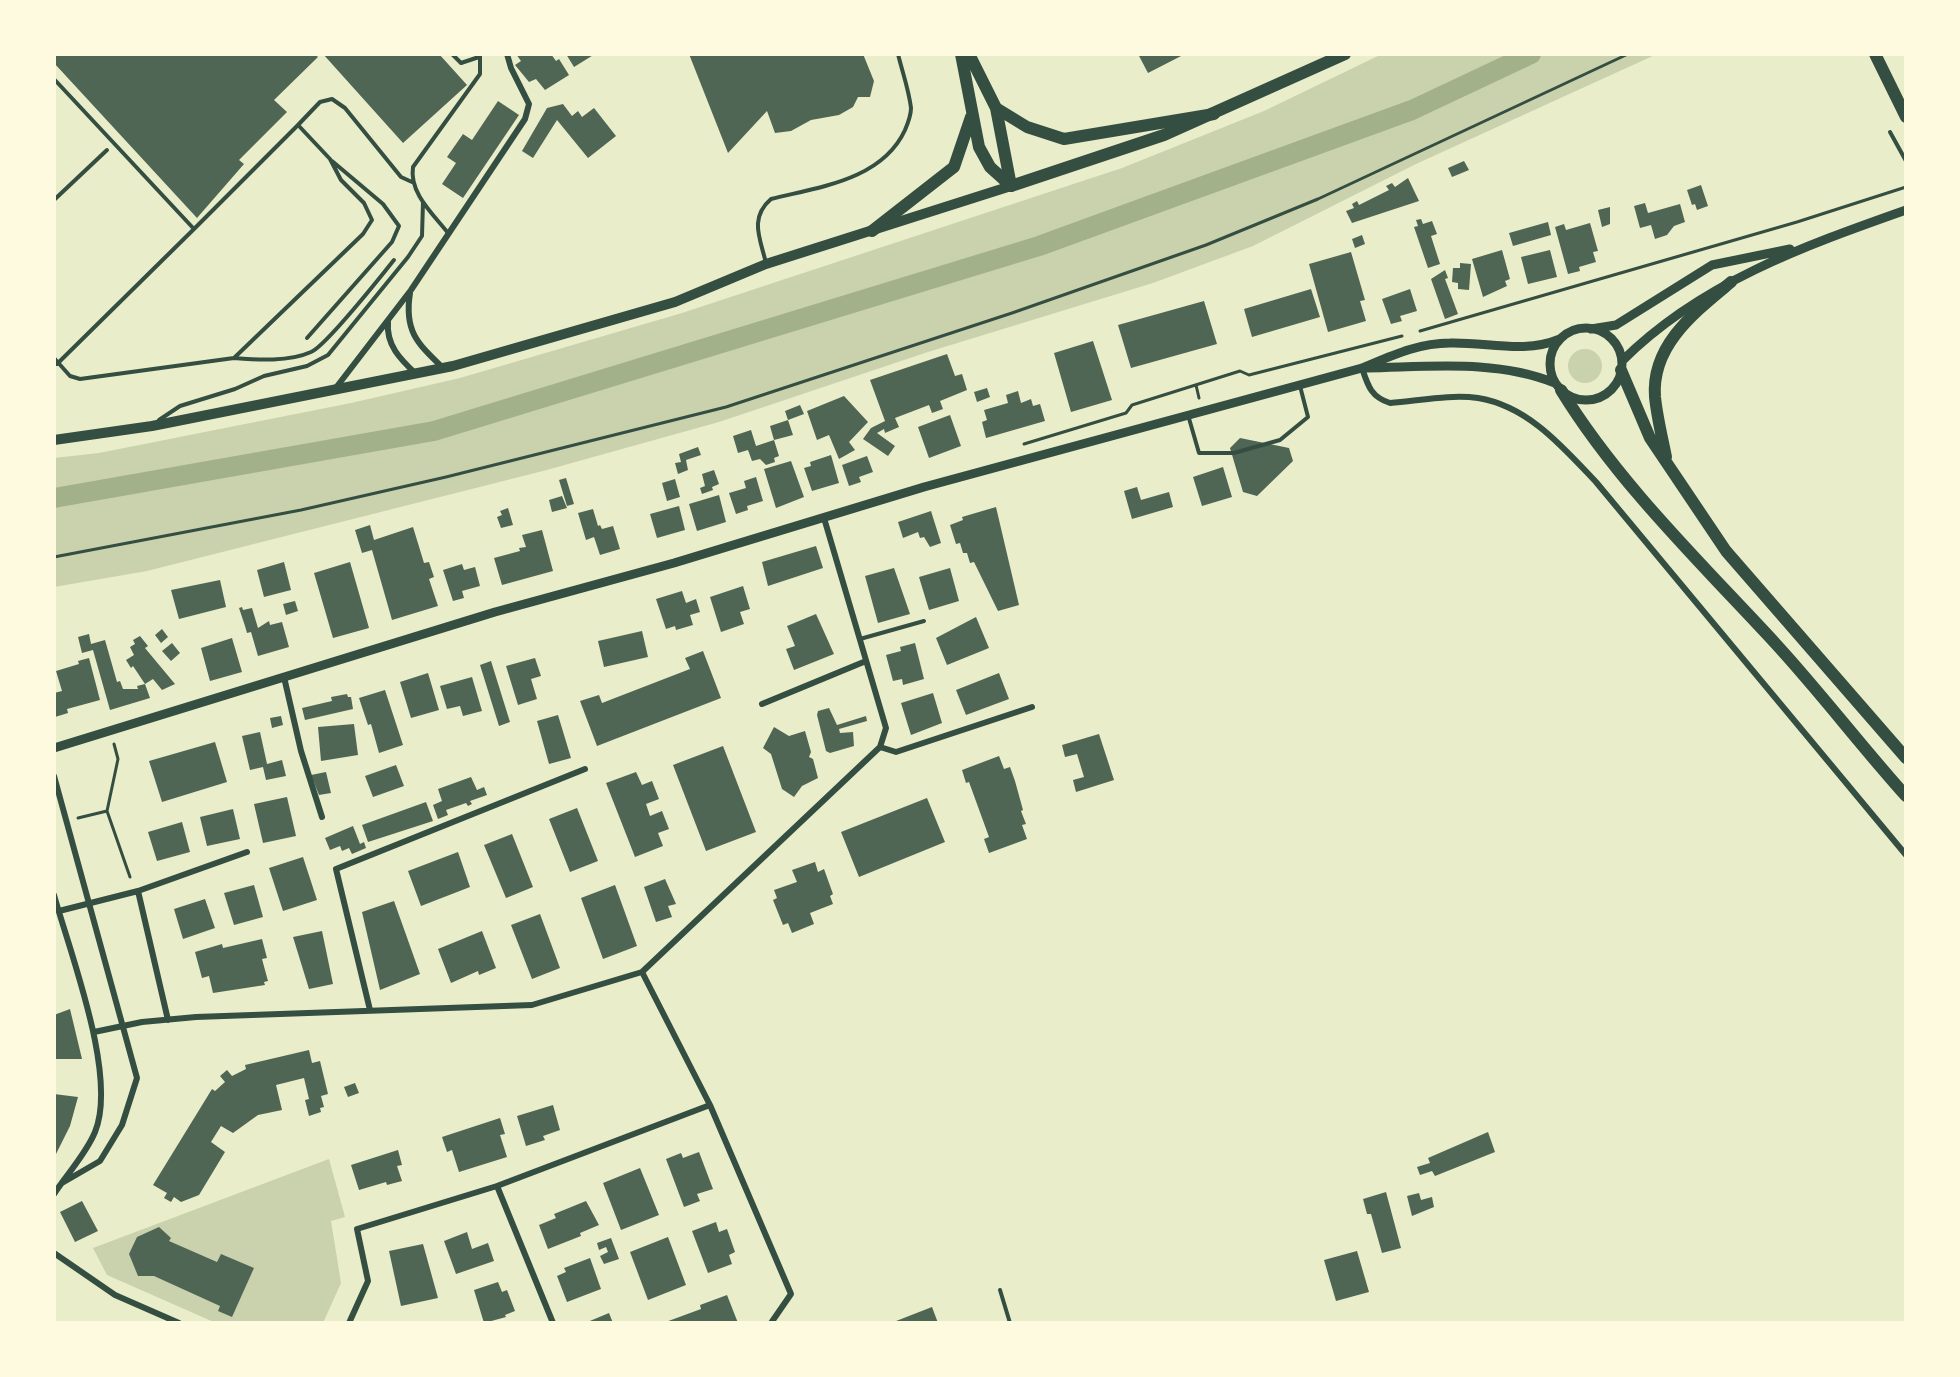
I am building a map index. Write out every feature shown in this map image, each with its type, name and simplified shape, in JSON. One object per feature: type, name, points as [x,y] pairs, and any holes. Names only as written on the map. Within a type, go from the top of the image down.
[{"type":"main road","points":[[961,54],[971,117],[979,147],[990,167],[1011,186]]},
{"type":"main road","points":[[969,54],[996,108],[1011,186]]},
{"type":"main road","points":[[54,440],[152,426],[443,368],[675,302],[766,264],[1164,135],[1345,54]]},
{"type":"main road","points":[[1875,54],[1906,117]]},
{"type":"main road","points":[[996,108],[1027,127],[1064,139],[1214,114]]},
{"type":"main road","points":[[872,231],[954,167],[971,117]]},
{"type":"main road","points":[[1667,464],[1655,396],[1660,361],[1677,331],[1690,316],[1731,282]]},
{"type":"main road","points":[[1622,366],[1650,438],[1726,551],[1906,758]]},
{"type":"main road","points":[[1558,387],[1584,428],[1599,446],[1668,527],[1789,658],[1906,796]]},
{"type":"street","points":[[333,391],[388,321],[450,235],[529,112],[529,104],[510,69],[507,54]]},
{"type":"street","points":[[1362,368],[1465,366],[1533,374],[1578,399],[1597,399],[1613,388],[1622,366],[1668,320],[1731,282],[1804,246],[1906,210]]},
{"type":"street","points":[[54,748],[484,616],[924,487],[1362,368],[1411,347],[1448,342],[1482,343],[1508,348],[1543,346],[1580,329],[1616,325],[1712,265],[1804,246]]},
{"type":"street","points":[[411,290],[407,312],[411,329],[422,348],[443,368]]},
{"type":"street","points":[[388,321],[387,333],[391,343],[400,359],[416,374]]},
{"type":"street","points":[[1592,329],[1612,340],[1622,366]]},
{"type":"street","points":[[1558,387],[1550,364],[1553,351],[1560,339]]},
{"type":"street","points":[[1362,368],[1369,388],[1377,399],[1390,403],[1476,398],[1502,404],[1526,416],[1550,435],[1596,482],[1906,855]]},
{"type":"street","points":[[94,1032],[168,1020],[532,1005],[642,972],[880,747],[886,728],[824,518]]},
{"type":"street","points":[[762,704],[866,661]]},
{"type":"street","points":[[284,677],[301,751],[322,817]]},
{"type":"street","points":[[880,747],[896,752],[1032,707]]},
{"type":"street","points":[[370,1010],[336,869],[585,769]]},
{"type":"street","points":[[54,776],[137,1078],[122,1125],[100,1161],[62,1183]]},
{"type":"street","points":[[58,911],[138,891],[247,852]]},
{"type":"street","points":[[138,891],[168,1020]]},
{"type":"street","points":[[54,895],[94,1032],[101,1091],[95,1132],[54,1194]]},
{"type":"street","points":[[642,972],[710,1105],[791,1294],[771,1323]]},
{"type":"street","points":[[349,1323],[368,1281],[357,1229],[497,1186],[710,1105]]},
{"type":"street","points":[[497,1186],[554,1323]]},
{"type":"street","points":[[54,1253],[115,1295],[179,1323]]},
{"type":"lane","points":[[450,235],[423,202],[413,183],[413,167],[480,74],[480,56],[461,63],[452,54]]},
{"type":"lane","points":[[766,264],[756,219],[762,207],[771,199],[847,179],[871,168],[890,154],[903,135],[911,109],[898,54]]},
{"type":"lane","points":[[54,79],[194,229]]},
{"type":"lane","points":[[394,260],[317,349],[293,357],[234,358],[80,380],[70,376],[55,361],[194,229],[320,102],[332,99],[345,108],[401,177],[413,183]]},
{"type":"lane","points":[[298,125],[330,159],[383,204],[394,216],[399,226],[392,242],[307,338]]},
{"type":"lane","points":[[1890,132],[1906,161]]},
{"type":"lane","points":[[54,200],[107,150]]},
{"type":"lane","points":[[234,358],[369,228],[371,213],[342,180],[330,159]]},
{"type":"lane","points":[[152,426],[180,406],[264,376],[307,366],[328,354],[408,257],[422,236],[423,202]]},
{"type":"lane","points":[[1188,415],[1199,453],[1234,453],[1280,440],[1308,417],[1299,384]]},
{"type":"lane","points":[[859,639],[924,621]]},
{"type":"lane","points":[[1000,1290],[1011,1323]]},
{"type":"path","points":[[54,557],[301,510],[446,477],[726,406],[1012,313],[1206,245],[1318,199],[1628,54]]},
{"type":"path","points":[[114,744],[118,759],[107,811],[130,877]]},
{"type":"path","points":[[78,818],[107,811]]},
{"type":"green space","points":[[1382,54],[1657,54],[1416,164],[1253,246],[1153,283],[928,352],[719,422],[543,471],[147,571],[54,587],[54,458],[99,453],[351,403],[460,378],[682,313],[1122,168],[1264,111]]},
{"type":"green space","points":[[1585,349],[1597,354],[1602,366],[1597,378],[1585,383],[1573,378],[1568,366],[1573,354]]},
{"type":"green space","points":[[329,1159],[345,1217],[331,1221],[341,1283],[323,1323],[216,1323],[107,1275],[93,1248]]},
{"type":"building","points":[[54,54],[315,54],[318,57],[274,100],[287,112],[239,160],[244,164],[197,218],[54,63]]},
{"type":"building","points":[[323,54],[439,54],[467,85],[403,143]]},
{"type":"building","points":[[516,54],[551,54],[556,61],[559,59],[569,75],[545,90],[536,79],[529,82],[515,65],[521,61]]},
{"type":"building","points":[[566,54],[595,54],[574,67]]},
{"type":"building","points":[[689,54],[863,54],[874,81],[870,97],[858,97],[853,107],[839,115],[811,120],[791,131],[775,133],[767,111],[728,153]]},
{"type":"building","points":[[1138,54],[1185,54],[1148,73]]},
{"type":"building","points":[[498,101],[519,115],[463,198],[442,184],[456,163],[447,157],[463,134],[472,140]]},
{"type":"building","points":[[563,104],[572,116],[578,111],[582,117],[594,108],[616,136],[588,158],[557,120],[533,158],[522,151],[547,108]]},
{"type":"building","points":[[1464,161],[1469,170],[1452,177],[1448,168]]},
{"type":"building","points":[[1408,178],[1419,201],[1352,223],[1346,211],[1354,208],[1352,204],[1357,201],[1359,205],[1389,190],[1386,186],[1392,183],[1395,187]]},
{"type":"building","points":[[1701,185],[1708,206],[1697,210],[1695,204],[1692,205],[1687,190]]},
{"type":"building","points":[[1645,203],[1648,213],[1680,204],[1685,222],[1674,226],[1667,235],[1655,239],[1651,225],[1640,228],[1634,206]]},
{"type":"building","points":[[1610,207],[1610,224],[1602,227],[1598,210]]},
{"type":"building","points":[[1421,219],[1423,224],[1432,221],[1437,234],[1431,236],[1440,264],[1428,268],[1414,227],[1418,226],[1416,220]]},
{"type":"building","points":[[1548,222],[1551,235],[1513,246],[1509,233]]},
{"type":"building","points":[[1590,223],[1598,251],[1593,252],[1596,262],[1579,267],[1580,271],[1568,274],[1555,227],[1564,224],[1566,230]]},
{"type":"building","points":[[1362,235],[1365,244],[1355,248],[1352,239]]},
{"type":"building","points":[[1502,250],[1510,279],[1505,281],[1507,286],[1483,297],[1472,259]]},
{"type":"building","points":[[1550,250],[1557,277],[1528,284],[1521,257]]},
{"type":"building","points":[[1351,252],[1365,300],[1360,301],[1366,321],[1328,332],[1309,264]]},
{"type":"building","points":[[1460,263],[1471,264],[1469,290],[1458,289],[1458,283],[1452,282],[1453,268],[1460,268]]},
{"type":"building","points":[[1445,270],[1448,278],[1445,279],[1458,314],[1445,319],[1431,279]]},
{"type":"building","points":[[1311,289],[1320,317],[1252,337],[1244,309]]},
{"type":"building","points":[[1410,289],[1417,311],[1400,316],[1402,321],[1391,324],[1382,299]]},
{"type":"building","points":[[1204,301],[1217,344],[1131,368],[1118,325]]},
{"type":"building","points":[[1093,341],[1112,400],[1071,412],[1054,353]]},
{"type":"building","points":[[947,354],[955,376],[962,374],[967,390],[940,401],[943,409],[932,413],[929,405],[895,418],[899,427],[885,433],[884,429],[877,433],[895,446],[888,456],[863,439],[871,428],[885,421],[870,380]]},
{"type":"building","points":[[987,388],[990,397],[977,402],[974,392]]},
{"type":"building","points":[[1018,391],[1021,403],[1031,399],[1033,406],[1040,404],[1045,421],[986,438],[982,422],[987,420],[984,410],[1008,403],[1006,395]]},
{"type":"building","points":[[844,396],[868,422],[849,442],[855,450],[839,459],[829,435],[817,440],[807,411]]},
{"type":"building","points":[[800,405],[804,414],[788,420],[785,411]]},
{"type":"building","points":[[950,415],[961,446],[929,458],[918,427]]},
{"type":"building","points":[[788,420],[793,435],[774,440],[770,426]]},
{"type":"building","points":[[751,430],[756,446],[774,440],[779,456],[774,458],[775,462],[766,465],[760,459],[752,461],[748,450],[738,453],[733,436]]},
{"type":"building","points":[[1240,438],[1289,448],[1293,461],[1257,496],[1243,492],[1230,448]]},
{"type":"building","points":[[698,447],[701,455],[686,460],[688,470],[678,474],[675,463],[681,462],[679,454]]},
{"type":"building","points":[[831,455],[839,483],[812,491],[804,468],[811,466],[810,462]]},
{"type":"building","points":[[867,456],[873,472],[859,477],[861,482],[849,486],[842,465]]},
{"type":"building","points":[[791,461],[804,497],[776,508],[764,469]]},
{"type":"building","points":[[1223,467],[1232,497],[1202,506],[1193,477]]},
{"type":"building","points":[[714,470],[719,484],[712,487],[713,490],[702,494],[700,488],[705,486],[702,474]]},
{"type":"building","points":[[756,477],[763,501],[747,506],[748,510],[736,514],[729,493],[746,488],[744,481]]},
{"type":"building","points":[[566,478],[574,504],[567,506],[559,480]]},
{"type":"building","points":[[675,479],[680,497],[667,501],[662,483]]},
{"type":"building","points":[[1137,487],[1141,500],[1169,492],[1173,507],[1132,519],[1124,491]]},
{"type":"building","points":[[719,495],[726,522],[697,531],[689,504]]},
{"type":"building","points":[[562,496],[567,508],[552,512],[549,500]]},
{"type":"building","points":[[679,506],[685,530],[657,538],[650,514]]},
{"type":"building","points":[[996,507],[1019,605],[998,611],[974,562],[970,563],[960,543],[956,544],[950,525],[963,520],[962,517]]},
{"type":"building","points":[[508,508],[513,525],[501,528],[497,517],[502,515],[500,511]]},
{"type":"building","points":[[593,509],[598,526],[600,525],[602,529],[613,526],[620,549],[600,555],[594,537],[586,540],[578,513]]},
{"type":"building","points":[[931,511],[941,543],[930,547],[924,537],[920,538],[918,532],[903,538],[898,522]]},
{"type":"building","points":[[370,525],[374,540],[413,527],[424,563],[429,562],[434,577],[429,579],[438,606],[392,620],[372,550],[362,553],[355,530]]},
{"type":"building","points":[[542,530],[553,571],[502,585],[494,558],[520,551],[519,548],[526,547],[522,535]]},
{"type":"building","points":[[816,546],[823,568],[768,586],[762,562]]},
{"type":"building","points":[[284,562],[291,590],[264,597],[257,570]]},
{"type":"building","points":[[350,562],[369,628],[333,638],[314,573]]},
{"type":"building","points":[[462,564],[464,570],[475,567],[480,586],[462,591],[464,598],[453,601],[443,570]]},
{"type":"building","points":[[894,568],[910,614],[878,623],[865,576]]},
{"type":"building","points":[[950,568],[959,601],[929,610],[919,577]]},
{"type":"building","points":[[220,580],[226,607],[179,619],[171,590]]},
{"type":"building","points":[[743,586],[750,609],[740,612],[744,624],[721,632],[710,597]]},
{"type":"building","points":[[682,591],[686,603],[696,599],[700,612],[690,615],[693,625],[676,630],[675,626],[666,629],[656,599]]},
{"type":"building","points":[[295,601],[298,611],[286,615],[283,604]]},
{"type":"building","points":[[242,607],[243,610],[252,608],[258,628],[269,621],[270,625],[282,622],[289,647],[258,656],[251,632],[247,633],[239,608]]},
{"type":"building","points":[[816,614],[834,654],[794,670],[786,649],[795,646],[787,626]]},
{"type":"building","points":[[976,617],[989,648],[947,665],[936,638]]},
{"type":"building","points":[[162,629],[168,637],[161,643],[155,635]]},
{"type":"building","points":[[642,631],[648,657],[604,667],[598,641]]},
{"type":"building","points":[[89,634],[91,644],[105,640],[117,682],[120,681],[123,689],[138,689],[137,686],[145,684],[150,698],[110,710],[93,650],[82,653],[78,637]]},
{"type":"building","points":[[140,636],[148,646],[145,648],[175,684],[162,690],[153,679],[145,684],[133,666],[131,668],[126,660],[134,655],[130,647],[135,644],[133,640]]},
{"type":"building","points":[[232,638],[242,672],[210,681],[201,648]]},
{"type":"building","points":[[172,643],[180,653],[171,661],[162,651]]},
{"type":"building","points":[[915,643],[924,679],[903,685],[902,679],[893,681],[886,655],[901,651],[900,647]]},
{"type":"building","points":[[703,651],[721,698],[597,746],[580,701],[599,695],[602,703],[690,669],[685,658]]},
{"type":"building","points":[[89,658],[100,700],[67,709],[68,713],[55,717],[54,693],[62,691],[56,671],[79,664],[78,661]]},
{"type":"building","points":[[535,658],[541,676],[531,679],[537,699],[518,705],[506,666]]},
{"type":"building","points":[[491,661],[510,722],[499,726],[480,665]]},
{"type":"building","points":[[428,673],[439,710],[411,718],[400,682]]},
{"type":"building","points":[[999,673],[1009,699],[966,715],[956,690]]},
{"type":"building","points":[[472,677],[482,711],[463,716],[460,706],[447,709],[440,686]]},
{"type":"building","points":[[385,690],[403,745],[379,753],[371,724],[368,725],[359,698]]},
{"type":"building","points":[[933,693],[942,723],[911,735],[901,703]]},
{"type":"building","points":[[347,694],[351,697],[353,709],[305,720],[302,708],[332,701],[331,697]]},
{"type":"building","points":[[829,708],[837,725],[866,716],[867,721],[839,729],[840,733],[853,732],[854,746],[830,753],[826,751],[817,715],[818,711]]},
{"type":"building","points":[[558,715],[571,758],[549,764],[537,721]]},
{"type":"building","points":[[281,716],[283,725],[272,728],[270,718]]},
{"type":"building","points":[[354,724],[358,755],[321,761],[318,727]]},
{"type":"building","points":[[774,727],[789,736],[805,731],[811,752],[809,757],[813,759],[818,778],[802,786],[794,797],[782,789],[771,754],[763,748]]},
{"type":"building","points":[[260,732],[267,764],[282,760],[286,776],[266,780],[263,767],[250,770],[242,736]]},
{"type":"building","points":[[1099,734],[1114,780],[1076,792],[1073,780],[1084,777],[1077,754],[1065,757],[1062,745]]},
{"type":"building","points":[[215,742],[227,782],[162,802],[149,761]]},
{"type":"building","points":[[723,746],[756,832],[706,851],[673,765]]},
{"type":"building","points":[[999,756],[1004,769],[1010,767],[1015,781],[1026,824],[1022,825],[1027,839],[989,853],[984,839],[989,837],[969,782],[966,783],[962,770]]},
{"type":"building","points":[[396,765],[404,786],[373,797],[365,776]]},
{"type":"building","points":[[326,772],[331,793],[319,795],[311,775]]},
{"type":"building","points":[[636,772],[642,785],[652,781],[659,799],[646,804],[650,816],[662,811],[669,829],[658,833],[663,846],[635,857],[606,783]]},
{"type":"building","points":[[471,777],[477,790],[484,787],[487,795],[470,801],[472,804],[468,806],[466,803],[446,810],[448,815],[438,819],[433,805],[442,801],[438,789]]},
{"type":"building","points":[[287,797],[296,836],[263,843],[254,804]]},
{"type":"building","points":[[927,798],[945,842],[859,877],[841,832]]},
{"type":"building","points":[[426,802],[433,821],[368,842],[362,825]]},
{"type":"building","points":[[577,808],[598,861],[570,872],[549,819]]},
{"type":"building","points":[[233,809],[240,839],[207,846],[200,817]]},
{"type":"building","points":[[182,822],[190,852],[157,861],[148,832]]},
{"type":"building","points":[[353,826],[360,844],[364,842],[366,848],[352,854],[349,848],[342,851],[340,846],[330,850],[325,838]]},
{"type":"building","points":[[512,834],[533,887],[506,898],[484,845]]},
{"type":"building","points":[[458,852],[470,887],[421,906],[408,871]]},
{"type":"building","points":[[303,857],[317,900],[283,911],[269,868]]},
{"type":"building","points":[[815,862],[818,872],[824,869],[833,894],[830,896],[833,904],[810,913],[814,924],[792,933],[788,923],[783,925],[773,900],[777,898],[774,890],[797,882],[792,870]]},
{"type":"building","points":[[665,879],[676,904],[668,906],[672,917],[656,922],[644,887]]},
{"type":"building","points":[[254,885],[263,917],[234,925],[224,893]]},
{"type":"building","points":[[615,885],[637,946],[603,959],[581,898]]},
{"type":"building","points":[[205,899],[215,928],[183,939],[174,909]]},
{"type":"building","points":[[394,901],[420,974],[380,990],[362,912]]},
{"type":"building","points":[[540,914],[560,968],[532,979],[511,925]]},
{"type":"building","points":[[322,931],[333,984],[309,989],[293,937]]},
{"type":"building","points":[[482,931],[496,968],[479,975],[478,971],[451,983],[438,949]]},
{"type":"building","points":[[262,939],[267,958],[262,959],[268,981],[264,982],[265,985],[213,993],[209,976],[202,978],[195,952],[222,944],[223,948]]},
{"type":"building","points":[[70,1009],[82,1059],[54,1059],[54,1015]]},
{"type":"building","points":[[309,1050],[312,1063],[320,1061],[328,1094],[321,1096],[324,1107],[320,1108],[321,1112],[309,1116],[305,1100],[309,1099],[304,1078],[276,1085],[282,1110],[258,1115],[233,1133],[221,1126],[211,1142],[225,1152],[199,1195],[181,1202],[174,1197],[171,1202],[164,1198],[167,1193],[153,1185],[212,1089],[215,1091],[225,1082],[220,1076],[227,1070],[232,1076],[246,1069],[245,1065]]},
{"type":"building","points":[[355,1083],[359,1093],[348,1097],[344,1087]]},
{"type":"building","points":[[54,1094],[78,1097],[70,1126],[54,1158]]},
{"type":"building","points":[[553,1105],[560,1130],[543,1136],[545,1140],[526,1146],[517,1116]]},
{"type":"building","points":[[500,1118],[505,1134],[500,1135],[507,1157],[459,1172],[452,1150],[447,1152],[442,1137]]},
{"type":"building","points":[[1488,1132],[1495,1152],[1435,1176],[1432,1171],[1420,1175],[1417,1167],[1430,1163],[1428,1158]]},
{"type":"building","points":[[398,1150],[402,1165],[397,1166],[402,1181],[387,1185],[386,1182],[359,1190],[351,1165]]},
{"type":"building","points":[[699,1152],[713,1189],[697,1194],[700,1201],[684,1207],[666,1159],[681,1153],[683,1158]]},
{"type":"building","points":[[640,1168],[659,1215],[621,1230],[603,1183]]},
{"type":"building","points":[[1386,1192],[1401,1248],[1382,1253],[1371,1214],[1367,1214],[1363,1199]]},
{"type":"building","points":[[1419,1193],[1421,1200],[1432,1197],[1434,1207],[1412,1216],[1407,1196]]},
{"type":"building","points":[[82,1201],[98,1231],[75,1242],[60,1212]]},
{"type":"building","points":[[586,1201],[599,1225],[580,1233],[581,1236],[548,1249],[539,1225],[556,1218],[554,1214]]},
{"type":"building","points":[[716,1222],[719,1232],[727,1229],[735,1252],[729,1255],[732,1264],[708,1273],[692,1231]]},
{"type":"building","points":[[159,1227],[171,1238],[169,1241],[217,1262],[221,1254],[254,1268],[232,1317],[218,1311],[220,1306],[154,1276],[138,1276],[129,1254],[137,1237]]},
{"type":"building","points":[[467,1232],[472,1249],[488,1243],[494,1261],[456,1274],[444,1241]]},
{"type":"building","points":[[668,1237],[686,1285],[648,1300],[630,1252]]},
{"type":"building","points":[[611,1238],[619,1259],[604,1264],[600,1256],[608,1252],[606,1247],[599,1250],[597,1243]]},
{"type":"building","points":[[423,1244],[438,1298],[401,1306],[389,1251]]},
{"type":"building","points":[[1357,1251],[1369,1292],[1336,1301],[1324,1260]]},
{"type":"building","points":[[590,1258],[601,1289],[567,1302],[557,1276],[566,1272],[564,1268]]},
{"type":"building","points":[[498,1282],[502,1292],[507,1290],[515,1311],[505,1315],[506,1317],[484,1323],[474,1290]]},
{"type":"building","points":[[727,1295],[738,1323],[663,1323],[701,1309],[700,1305]]},
{"type":"building","points":[[932,1307],[938,1323],[891,1323]]},
{"type":"building","points":[[609,1313],[613,1323],[585,1323]]},
{"type":"waterway","points":[[54,498],[434,431],[1039,246],[1412,110],[1531,54]]}]
